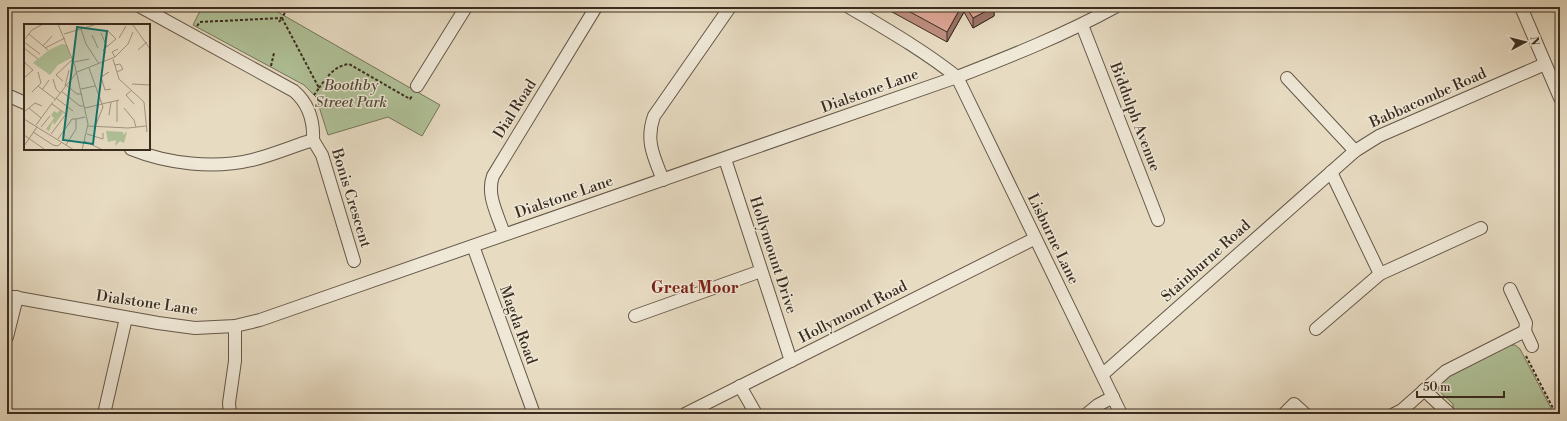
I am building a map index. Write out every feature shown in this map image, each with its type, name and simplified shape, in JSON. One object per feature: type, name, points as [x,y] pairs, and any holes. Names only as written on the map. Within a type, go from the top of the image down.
[{"type":"street","points":[[141,7],[282,83],[304,99],[311,119],[313,140]]},
{"type":"street","points":[[417,86],[466,7]]},
{"type":"street","name":"Dial Road","points":[[504,234],[490,194],[490,185],[493,176],[596,7]]},
{"type":"street","points":[[663,180],[649,139],[650,128],[654,116],[730,7]]},
{"type":"street","points":[[849,7],[899,36],[934,59],[957,77]]},
{"type":"street","name":"Dialstone Lane","points":[[12,296],[126,318],[195,328],[235,326],[260,320],[957,77],[1027,50],[1082,25],[1115,7]]},
{"type":"street","points":[[1521,7],[1560,98]]},
{"type":"street","name":"Biddulph Avenue","points":[[1082,25],[1158,220]]},
{"type":"street","name":"Babbacombe Road","points":[[1331,172],[1355,151],[1379,136],[1545,64]]},
{"type":"street","name":"Lisburne Lane","points":[[957,77],[1034,239],[1103,374],[1121,414]]},
{"type":"street","points":[[1287,78],[1355,151]]},
{"type":"street","points":[[7,95],[24,103]]},
{"type":"street","name":"Bonis Crescent","points":[[135,150],[173,161],[208,164],[251,160],[313,140],[322,155],[354,262]]},
{"type":"street","name":"Hollymount Drive","points":[[725,159],[791,361]]},
{"type":"street","points":[[1331,172],[1380,274]]},
{"type":"street","name":"Stainburne Road","points":[[1103,374],[1331,172]]},
{"type":"street","points":[[1316,329],[1380,274],[1481,228]]},
{"type":"street","name":"Hollymount Road","points":[[685,414],[1034,239]]},
{"type":"street","name":"Magda Road","points":[[472,246],[534,414]]},
{"type":"street","points":[[635,316],[761,271]]},
{"type":"street","points":[[1510,289],[1526,323],[1525,331],[1529,350]]},
{"type":"street","points":[[7,337],[12,296]]},
{"type":"street","points":[[104,414],[126,318]]},
{"type":"street","points":[[230,414],[229,403],[235,361],[235,326]]},
{"type":"street","points":[[1394,414],[1402,410],[1446,371],[1525,331]]},
{"type":"street","points":[[740,386],[756,414]]},
{"type":"street","points":[[1424,390],[1450,414]]},
{"type":"street","points":[[1087,414],[1098,405],[1114,397]]},
{"type":"street","points":[[1284,414],[1294,404],[1305,414]]},
{"type":"path","points":[[280,22],[288,7]]},
{"type":"path","points":[[192,34],[200,22],[282,18]]},
{"type":"path","points":[[282,18],[319,88]]},
{"type":"path","points":[[304,99],[314,95],[333,71],[342,65],[349,64],[410,99],[417,86]]},
{"type":"path","points":[[1529,350],[1556,414]]},
{"type":"green space","name":"Boothby Street Park","points":[[202,7],[269,7],[440,105],[422,136],[388,117],[328,135],[316,97],[304,85],[193,25]]},
{"type":"green space","points":[[1508,345],[1515,345],[1520,349],[1554,414],[1458,414],[1453,409],[1453,404],[1438,390],[1439,384],[1444,379]]},
{"type":"building","points":[[901,7],[961,7],[947,32]]},
{"type":"building","points":[[966,7],[994,7],[973,18]]},
{"type":"district","name":"Great Moor","points":[[695,288]]}]
